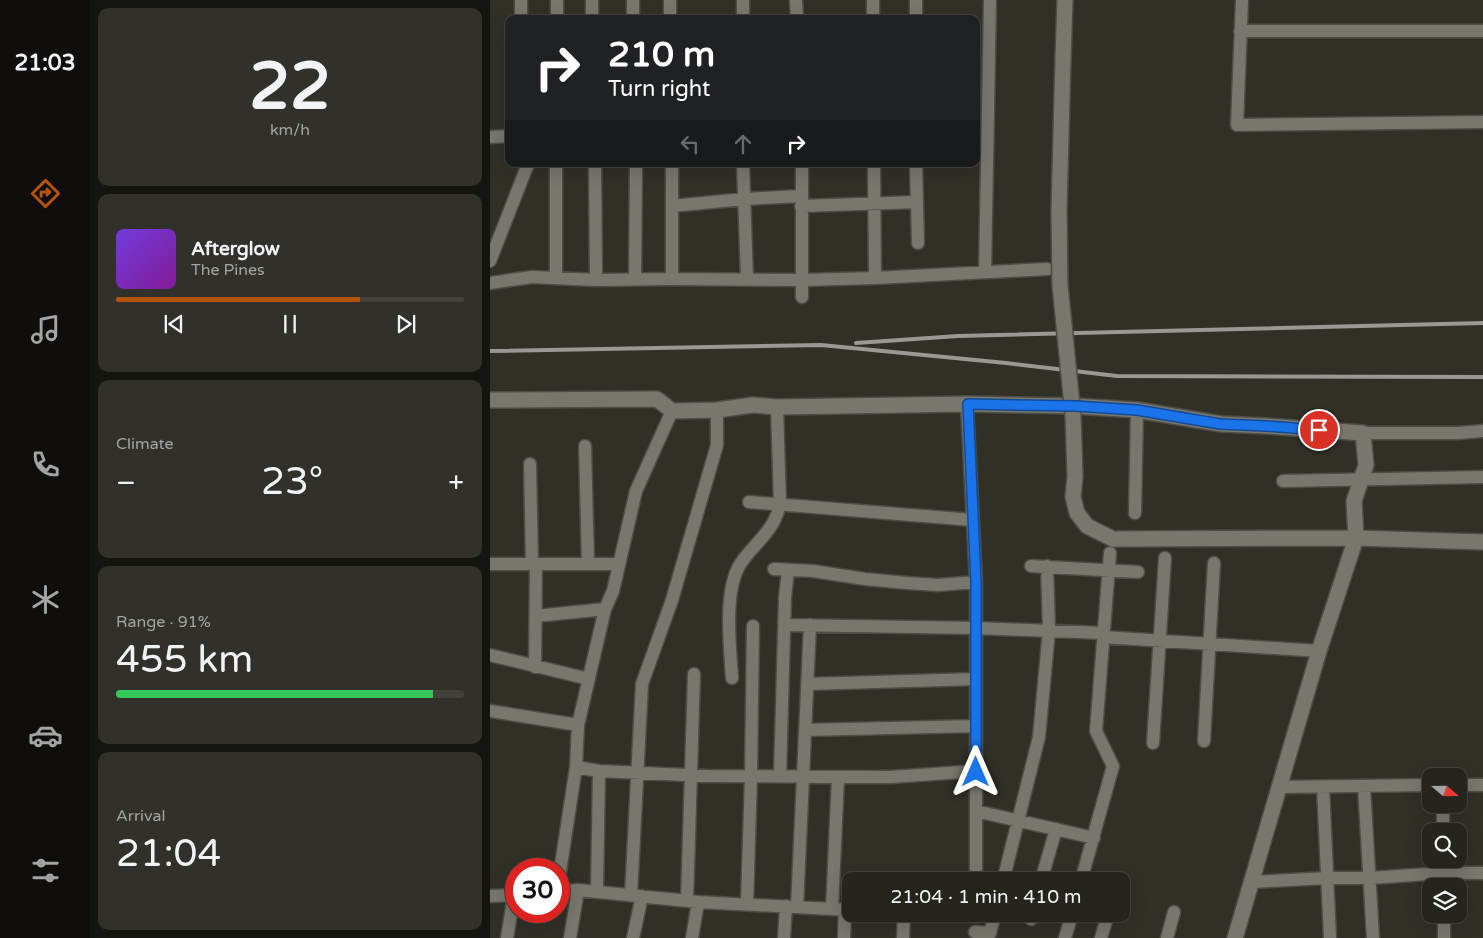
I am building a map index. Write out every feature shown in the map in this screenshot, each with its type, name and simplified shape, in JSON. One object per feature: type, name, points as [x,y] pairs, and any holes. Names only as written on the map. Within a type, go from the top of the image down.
[{"type":"street","points":[[521,0],[521,15]]},
{"type":"street","points":[[557,0],[557,15]]},
{"type":"street","points":[[592,0],[592,15]]},
{"type":"street","points":[[633,0],[633,15]]},
{"type":"street","points":[[670,0],[670,15]]},
{"type":"street","points":[[743,15],[744,0]]},
{"type":"street","points":[[796,0],[797,15]]},
{"type":"street","points":[[873,0],[873,15]]},
{"type":"street","points":[[916,0],[916,15]]},
{"type":"street","points":[[985,272],[990,0]]},
{"type":"street","points":[[1065,0],[1059,202],[1060,284],[1073,415],[1073,497],[1077,513],[1087,526],[1112,546],[1356,538],[1483,542]]},
{"type":"street","points":[[1242,0],[1237,125],[1483,122]]},
{"type":"street","points":[[1240,31],[1483,31]]},
{"type":"street","points":[[490,137],[505,136]]},
{"type":"street","points":[[490,261],[527,167]]},
{"type":"street","points":[[556,167],[556,278]]},
{"type":"street","points":[[596,167],[596,280]]},
{"type":"street","points":[[635,279],[636,167]]},
{"type":"street","points":[[672,167],[672,278]]},
{"type":"street","points":[[743,167],[747,280]]},
{"type":"street","points":[[802,167],[802,297]]},
{"type":"street","points":[[874,167],[875,278]]},
{"type":"street","points":[[916,167],[918,243]]},
{"type":"street","points":[[672,206],[744,198],[801,201],[917,202]]},
{"type":"street","points":[[490,283],[532,277],[596,280],[672,278],[802,280],[1047,269]]},
{"type":"street","points":[[490,400],[657,399],[672,411],[717,410],[752,405],[776,407],[968,404],[1075,406],[1137,410],[1220,424],[1363,433],[1458,433],[1483,431]]},
{"type":"street","points":[[968,404],[976,582],[976,872]]},
{"type":"street","points":[[732,678],[730,597],[734,580],[744,558],[771,527],[780,504],[776,407]]},
{"type":"street","points":[[633,938],[642,684],[672,600],[717,446],[717,410]]},
{"type":"street","points":[[1136,513],[1137,410]]},
{"type":"street","points":[[562,858],[576,767],[578,725],[588,679],[605,610],[613,591],[636,491],[672,411]]},
{"type":"street","points":[[1235,938],[1319,651],[1356,538],[1354,501],[1366,465],[1363,433]]},
{"type":"street","points":[[585,446],[588,563]]},
{"type":"street","points":[[530,464],[536,616],[535,667]]},
{"type":"street","points":[[1283,481],[1483,477]]},
{"type":"street","points":[[749,502],[973,520]]},
{"type":"street","points":[[1084,872],[1113,766],[1096,731],[1112,546]]},
{"type":"street","points":[[1153,743],[1165,558]]},
{"type":"street","points":[[1204,741],[1214,563]]},
{"type":"street","points":[[490,564],[619,564]]},
{"type":"street","points":[[1031,566],[1138,572]]},
{"type":"street","points":[[1005,872],[1039,738],[1049,630],[1047,566]]},
{"type":"street","points":[[774,569],[813,571],[865,579],[938,585],[976,582]]},
{"type":"street","points":[[780,776],[784,625],[788,570]]},
{"type":"street","points":[[536,616],[605,610]]},
{"type":"street","points":[[784,625],[1049,630],[1159,641],[1319,651]]},
{"type":"street","points":[[784,938],[791,907],[799,850],[810,625]]},
{"type":"street","points":[[747,904],[753,626]]},
{"type":"street","points":[[490,656],[588,679]]},
{"type":"street","points":[[692,938],[691,775],[694,674]]},
{"type":"street","points":[[808,684],[976,679]]},
{"type":"street","points":[[490,712],[578,725]]},
{"type":"street","points":[[805,730],[976,726]]},
{"type":"street","points":[[576,767],[599,771],[751,776],[891,777],[976,772]]},
{"type":"street","points":[[597,892],[599,771]]},
{"type":"street","points":[[838,777],[842,883]]},
{"type":"street","points":[[1279,787],[1422,785]]},
{"type":"street","points":[[1468,785],[1483,785]]},
{"type":"street","points":[[1323,786],[1330,938]]},
{"type":"street","points":[[1364,786],[1373,938]]},
{"type":"street","points":[[976,812],[1094,838]]},
{"type":"street","points":[[1044,872],[1056,830]]},
{"type":"street","points":[[1443,868],[1443,878]]},
{"type":"street","points":[[1251,882],[1370,878],[1443,873],[1483,873]]},
{"type":"street","points":[[570,938],[578,890]]},
{"type":"street","points":[[570,891],[578,890],[692,901],[842,909]]},
{"type":"street","points":[[490,896],[505,895]]},
{"type":"street","points":[[1167,938],[1174,912]]},
{"type":"street","points":[[843,922],[844,938]]},
{"type":"street","points":[[903,938],[904,922]]},
{"type":"street","points":[[976,922],[975,935],[990,933],[993,922]]},
{"type":"street","points":[[1066,938],[1070,922]]},
{"type":"street","points":[[1101,938],[1105,922]]},
{"type":"street","points":[[507,938],[510,923]]},
{"type":"street","points":[[1444,923],[1444,938]]},
{"type":"railway","points":[[856,343],[958,336],[1483,323]]},
{"type":"railway","points":[[490,351],[821,345],[1117,376],[1483,377]]},
{"type":"route","points":[[976,772],[976,582],[968,404],[1075,406],[1137,410],[1220,424],[1319,430]]}]
